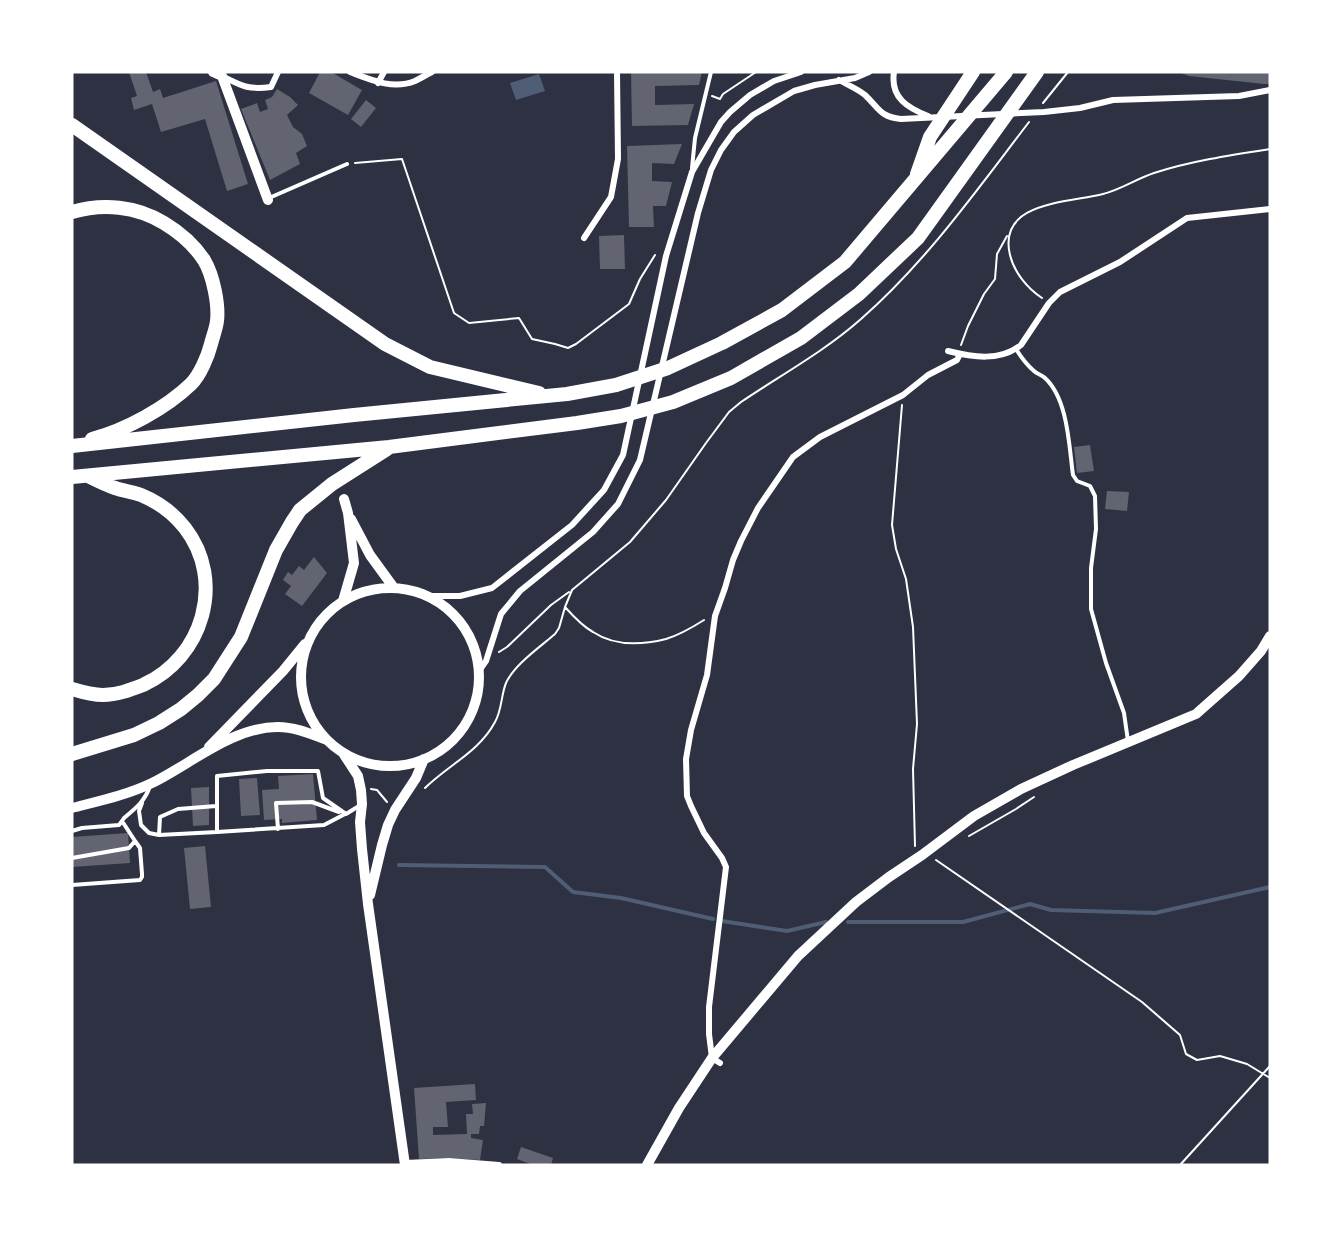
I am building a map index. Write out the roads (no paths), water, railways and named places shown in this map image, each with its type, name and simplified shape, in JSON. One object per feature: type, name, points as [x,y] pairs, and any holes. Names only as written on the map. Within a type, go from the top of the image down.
[{"type":"highway","points":[[914,181],[930,137],[973,72]]},
{"type":"highway","points":[[72,445],[553,396],[616,385],[668,368],[722,344],[782,310],[845,262],[1006,72]]},
{"type":"highway","points":[[72,477],[389,447],[577,423],[621,416],[674,402],[731,378],[801,338],[867,286],[918,238],[1037,72]]},
{"type":"highway","points":[[72,125],[385,344],[430,367],[553,396]]},
{"type":"highway","points":[[72,213],[86,208],[118,207],[151,215],[179,232],[204,261],[216,291],[217,321],[208,356],[192,382],[167,403],[136,422],[72,445]]},
{"type":"highway","points":[[72,754],[134,735],[159,723],[181,709],[206,687],[214,679],[241,637],[276,550],[300,510],[332,484],[389,447]]},
{"type":"highway","points":[[72,689],[104,695],[119,693],[151,681],[189,646],[197,632],[205,602],[204,570],[200,555],[184,527],[157,503],[88,476]]},
{"type":"street","points":[[350,72],[378,82],[393,84],[412,82],[432,72]]},
{"type":"street","points":[[378,82],[384,72]]},
{"type":"street","points":[[585,238],[611,196],[618,159],[617,72]]},
{"type":"street","points":[[428,596],[460,596],[492,588],[572,525],[604,490],[623,455],[666,256],[692,172],[721,122],[730,112],[762,88],[801,72]]},
{"type":"street","points":[[479,670],[486,661],[501,614],[520,591],[593,532],[618,504],[640,460],[698,213],[711,170],[721,150],[734,132],[753,115],[794,91],[855,78],[869,72]]},
{"type":"street","points":[[894,72],[893,79],[900,98],[910,108],[932,117]]},
{"type":"street","points":[[218,74],[246,88],[258,89],[271,87],[277,75]]},
{"type":"street","points":[[218,74],[268,200]]},
{"type":"street","points":[[839,80],[863,93],[882,114],[891,118],[1044,112],[1080,108],[1113,100],[1239,96],[1270,90]]},
{"type":"street","points":[[948,351],[984,357],[1005,355],[1016,350],[1024,342],[1049,303],[1059,292],[1120,262],[1187,218],[1270,209]]},
{"type":"street","points":[[716,1060],[709,1034],[709,1007],[726,867],[704,834],[687,796],[686,759],[691,730],[707,675],[715,615],[733,560],[758,508],[793,457],[820,437],[903,395],[928,375],[957,360],[960,354]]},
{"type":"street","points":[[343,601],[354,563],[344,499]]},
{"type":"street","points":[[348,513],[370,555],[394,588]]},
{"type":"street","points":[[202,754],[283,670],[327,615],[343,601],[359,593],[376,589],[411,590],[428,596],[442,604],[464,626],[477,655],[479,686],[476,702],[466,723],[451,742],[424,759],[408,764],[382,765],[356,759],[327,740],[308,711],[301,677],[302,660],[310,637]]},
{"type":"street","points":[[647,1165],[679,1108],[798,956],[856,902],[974,816],[1021,789],[1196,714],[1239,676],[1261,651],[1270,636]]},
{"type":"street","points":[[72,808],[152,783],[241,734],[265,728],[294,728],[327,740]]},
{"type":"street","points":[[341,751],[358,777],[361,790],[360,822],[368,904],[405,1164],[449,1161],[499,1165]]},
{"type":"street","points":[[368,904],[388,825],[416,778],[424,759]]},
{"type":"lane","points":[[692,172],[695,138],[711,72]]},
{"type":"lane","points":[[268,200],[346,164]]},
{"type":"lane","points":[[1016,350],[1035,373],[1045,377],[1057,394],[1065,417],[1073,475],[1077,481],[1090,486],[1095,496],[1096,530],[1091,568],[1091,609],[1106,663],[1124,713],[1128,743]]},
{"type":"lane","points":[[217,832],[217,777],[267,771],[318,771],[323,798],[346,814]]},
{"type":"lane","points":[[72,831],[119,825],[141,803],[152,783]]},
{"type":"lane","points":[[278,829],[276,803],[312,802],[346,814]]},
{"type":"lane","points":[[141,803],[139,811],[141,825],[149,833],[159,836],[324,825],[362,804]]},
{"type":"lane","points":[[159,836],[160,817],[178,809],[216,806]]},
{"type":"lane","points":[[72,885],[140,880],[142,874],[140,848],[122,821]]},
{"type":"lane","points":[[72,858],[129,848],[135,841]]},
{"type":"water","points":[[539,74],[545,91],[516,100],[510,83]]},
{"type":"waterway","points":[[399,865],[545,867],[573,892],[621,898],[713,919]]},
{"type":"waterway","points":[[848,922],[963,922],[1030,904],[1051,910],[1155,913],[1270,887]]},
{"type":"waterway","points":[[722,921],[787,931],[826,922]]}]
